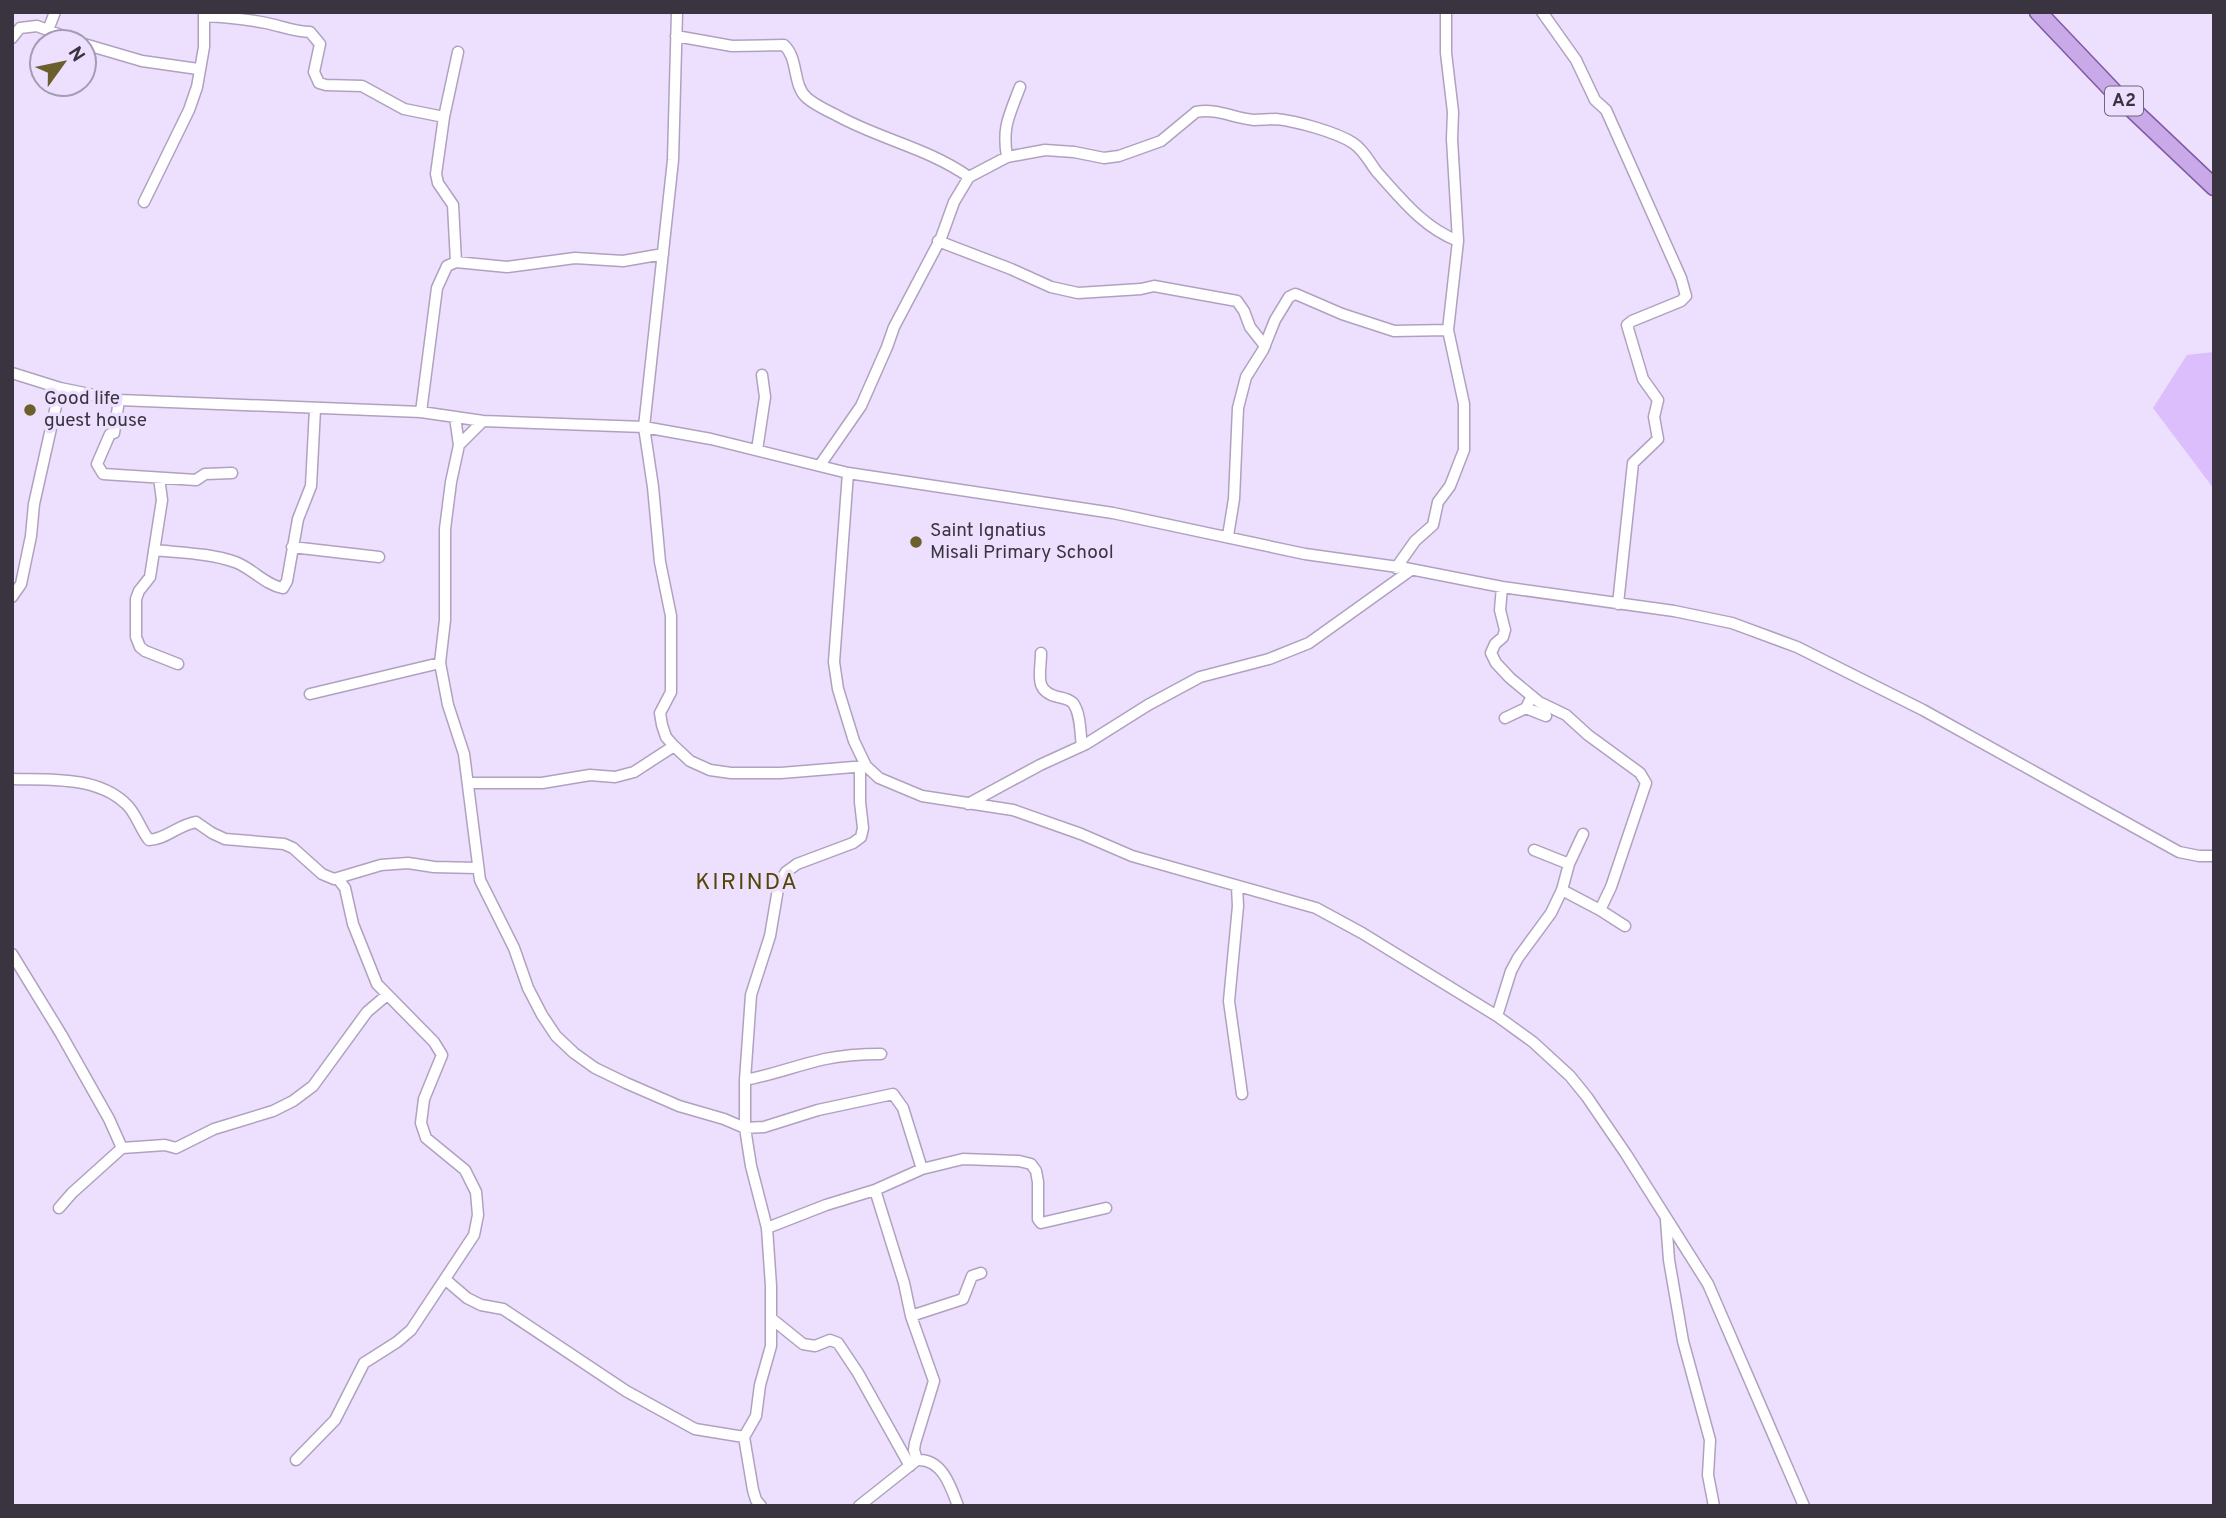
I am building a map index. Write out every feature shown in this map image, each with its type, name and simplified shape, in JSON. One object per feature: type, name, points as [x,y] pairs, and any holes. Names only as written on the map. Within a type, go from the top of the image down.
[{"type":"main road","name":"A2","points":[[2038,12],[2115,93],[2214,187]]},
{"type":"street","points":[[677,12],[673,160],[644,428],[660,562],[671,615],[671,692],[660,713],[666,737],[690,761],[710,770],[731,773],[822,772],[863,767],[879,778],[922,796],[1013,810],[1081,834],[1132,856],[1317,908],[1497,1016],[1533,1042],[1570,1076],[1626,1153],[1708,1284],[1804,1506]]},
{"type":"street","points":[[1396,568],[1415,541],[1433,525],[1438,502],[1450,485],[1464,450],[1464,404],[1448,330],[1458,242],[1453,112],[1446,53],[1446,12]]},
{"type":"street","points":[[1542,12],[1576,60],[1595,100],[1606,110],[1681,278],[1686,296],[1681,301],[1626,325],[1643,379],[1658,400],[1654,417],[1658,439],[1633,463],[1618,604]]},
{"type":"street","points":[[144,202],[189,110],[197,86],[204,47],[204,14],[310,32],[320,44],[314,72],[319,83],[362,86],[404,109],[444,117]]},
{"type":"street","points":[[12,38],[20,28],[42,28]]},
{"type":"street","points":[[676,36],[732,46],[784,45],[791,52],[800,88],[808,99],[852,124],[942,159],[969,177]]},
{"type":"street","points":[[98,48],[142,61],[198,69]]},
{"type":"street","points":[[456,262],[453,205],[436,174],[444,117],[458,52]]},
{"type":"street","points":[[1007,158],[1005,128],[1020,87]]},
{"type":"street","points":[[820,465],[861,406],[894,327],[938,241],[954,202],[969,177],[1007,158],[1045,150],[1104,158],[1119,156],[1161,141],[1196,112],[1203,111],[1218,110],[1241,118],[1294,122],[1352,142],[1362,150],[1375,169],[1416,215],[1458,242]]},
{"type":"street","points":[[938,241],[1051,287],[1078,293],[1154,286],[1237,301],[1250,327],[1265,346]]},
{"type":"street","points":[[421,412],[437,288],[444,269],[456,262],[507,267],[575,258],[624,261],[663,254]]},
{"type":"street","points":[[1228,536],[1234,499],[1238,408],[1246,377],[1289,297],[1295,294],[1342,314],[1394,331],[1448,330]]},
{"type":"street","points":[[12,373],[60,388],[119,400],[421,412],[483,421],[644,428],[711,439],[848,473],[1113,513],[1305,554],[1502,587],[1674,611],[1732,623],[1797,647],[1923,710],[2179,852],[2214,856]]},
{"type":"street","points":[[757,450],[765,397],[762,375]]},
{"type":"street","points":[[12,597],[21,584],[31,536],[34,504],[60,388]]},
{"type":"street","points":[[119,400],[114,433],[110,434],[97,464],[103,474],[196,480],[205,474],[232,473]]},
{"type":"street","points":[[154,550],[209,555],[234,562],[283,588],[287,581],[299,519],[312,486],[315,409]]},
{"type":"street","points":[[456,416],[459,445],[445,529],[445,620],[440,663],[442,682],[464,754],[480,880],[514,948],[528,988],[556,1037],[573,1054],[626,1083],[679,1106],[745,1128],[764,1127],[818,1110],[893,1094],[903,1108],[922,1169]]},
{"type":"street","points":[[459,445],[483,421]]},
{"type":"street","points":[[758,1504],[744,1437],[756,1416],[760,1385],[771,1346],[772,1319],[767,1228],[751,1166],[745,1128],[745,1080],[751,995],[769,936],[779,883],[786,872],[797,864],[853,843],[861,837],[863,828],[860,802],[863,767],[838,689],[834,662],[848,473]]},
{"type":"street","points":[[159,478],[162,500],[150,577],[136,595],[136,637],[145,651],[178,664]]},
{"type":"street","points":[[292,547],[379,557]]},
{"type":"street","points":[[968,804],[1040,765],[1082,746],[1200,677],[1269,659],[1309,643],[1411,570]]},
{"type":"street","points":[[1502,587],[1500,610],[1505,630],[1491,653],[1496,663],[1532,696],[1566,715],[1588,735],[1640,773],[1646,783],[1611,887],[1600,910]]},
{"type":"street","points":[[1041,653],[1040,684],[1043,691],[1048,695],[1070,700],[1074,705],[1082,746]]},
{"type":"street","points":[[310,694],[440,663]]},
{"type":"street","points":[[1505,718],[1526,708],[1532,696]]},
{"type":"street","points":[[1526,708],[1546,716]]},
{"type":"street","points":[[469,783],[542,783],[590,775],[615,777],[635,772],[674,746]]},
{"type":"street","points":[[12,786],[13,778],[57,780],[83,783],[107,792],[125,803],[149,840],[161,839],[187,823],[196,822],[225,839],[284,844],[293,848],[322,874],[338,879],[345,888],[353,924],[377,984],[434,1042],[442,1055],[424,1099],[421,1123],[426,1138],[465,1170],[476,1192],[478,1215],[474,1235],[446,1280],[405,1335],[365,1363],[335,1420],[296,1460]]},
{"type":"street","points":[[1497,1016],[1514,965],[1551,913],[1583,834]]},
{"type":"street","points":[[1534,850],[1569,864]]},
{"type":"street","points":[[338,879],[381,865],[408,863],[477,868]]},
{"type":"street","points":[[345,888],[352,874]]},
{"type":"street","points":[[1237,887],[1238,906],[1229,1001],[1242,1094]]},
{"type":"street","points":[[1562,890],[1625,926]]},
{"type":"street","points":[[12,954],[68,1045],[122,1148]]},
{"type":"street","points":[[59,1208],[122,1148],[165,1145],[176,1148],[214,1129],[273,1111],[293,1101],[313,1086],[368,1012],[387,995]]},
{"type":"street","points":[[745,1080],[765,1077],[828,1058],[853,1054],[881,1054]]},
{"type":"street","points":[[767,1228],[826,1205],[875,1190],[922,1169],[964,1159],[1031,1164],[1036,1171],[1039,1222],[1051,1222],[1106,1208]]},
{"type":"street","points":[[875,1190],[904,1283],[911,1316],[934,1381],[915,1443],[914,1463]]},
{"type":"street","points":[[1665,1216],[1669,1260],[1683,1341],[1710,1440],[1708,1475],[1714,1506]]},
{"type":"street","points":[[911,1316],[965,1297],[972,1276],[982,1273]]},
{"type":"street","points":[[446,1280],[467,1298],[481,1305],[503,1309],[626,1391],[695,1429],[744,1437]]},
{"type":"street","points":[[772,1319],[803,1344],[814,1346],[830,1340],[840,1345],[914,1463]]},
{"type":"street","points":[[859,1506],[914,1463],[926,1460],[941,1470],[958,1506]]},
{"type":"shaded area","points":[[2214,352],[2214,489],[2153,408],[2187,355]]},
{"type":"place","name":"Good life guest house","points":[[30,410]]},
{"type":"place","name":"Saint Ignatius Misali Primary School","points":[[916,542]]},
{"type":"district","name":"KIRINDA","points":[[747,883]]}]
